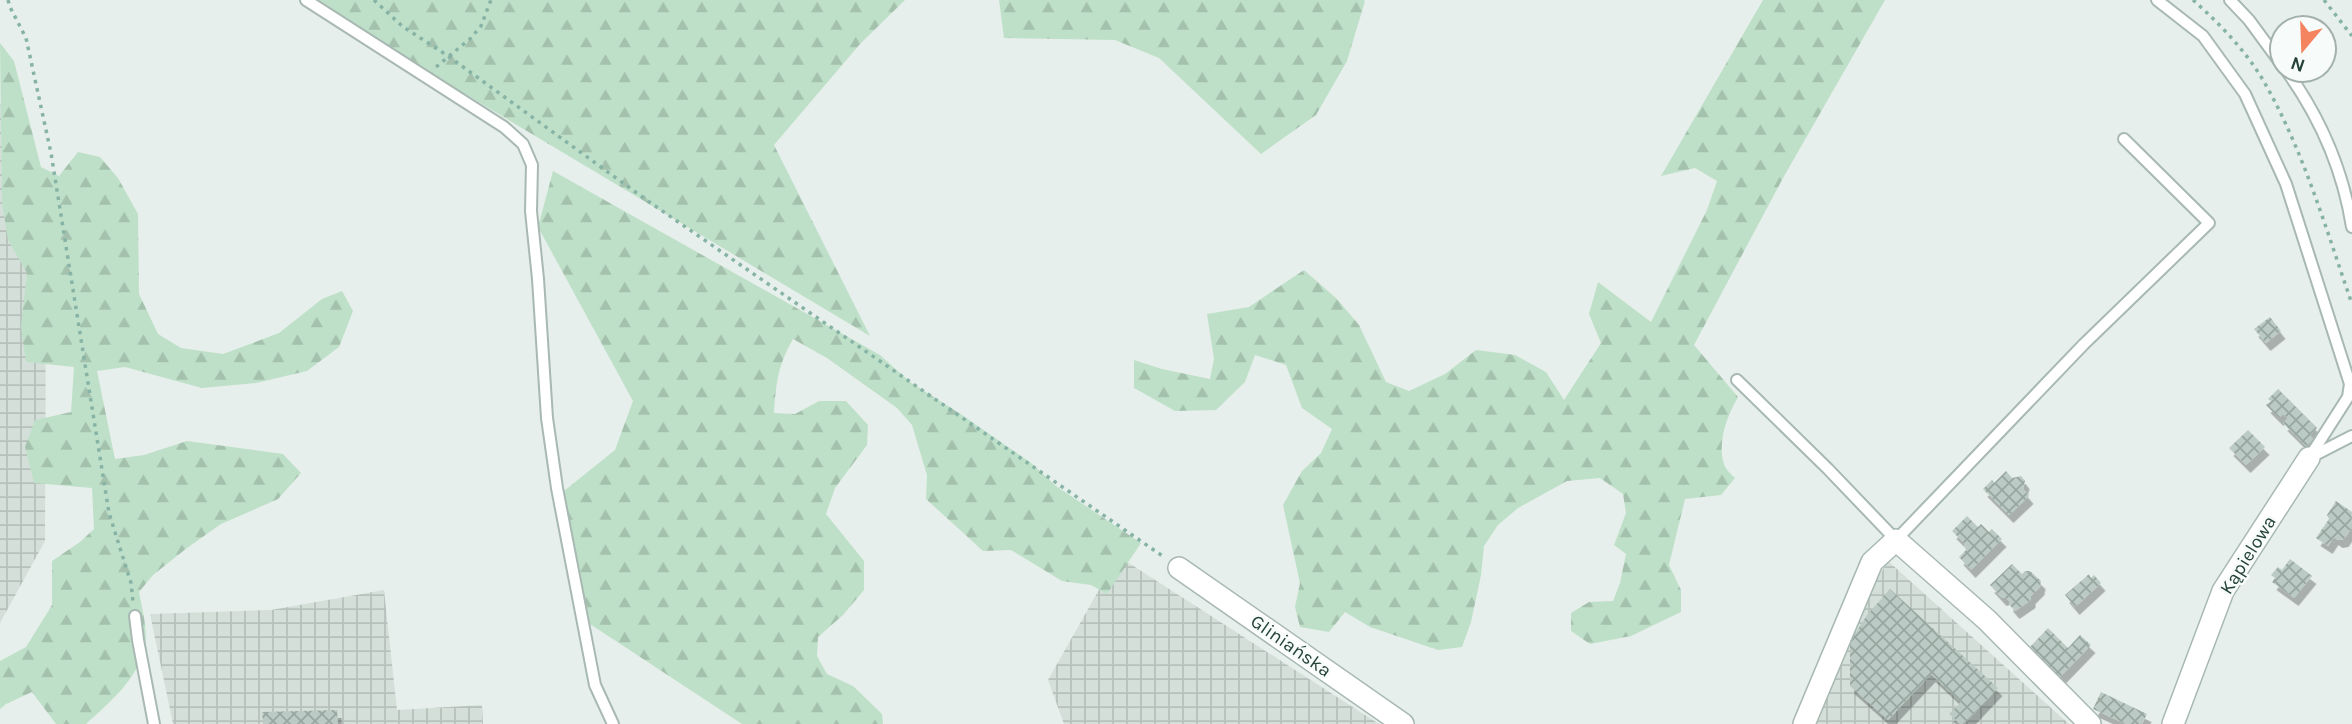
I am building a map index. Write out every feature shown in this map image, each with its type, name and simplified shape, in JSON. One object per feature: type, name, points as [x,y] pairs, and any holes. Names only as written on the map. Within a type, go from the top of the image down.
[{"type":"street","name":"Kąpielowa","points":[[2173,724],[2223,591],[2309,458]]},
{"type":"street","points":[[1804,724],[1872,562],[1896,540],[1987,620],[2090,724]]},
{"type":"street","name":"Gliniańska","points":[[1179,568],[1403,724]]},
{"type":"lane","points":[[306,0],[504,127],[523,144],[532,164],[531,211],[547,418],[557,488],[596,685],[613,724]]},
{"type":"lane","name":"Kąpielowa","points":[[2157,0],[2203,36],[2245,94],[2286,184],[2350,384],[2348,397],[2309,458]]},
{"type":"lane","points":[[2230,0],[2268,46]]},
{"type":"lane","points":[[2295,84],[2321,126],[2347,196],[2352,227]]},
{"type":"lane","points":[[1737,380],[1896,540],[2084,344],[2209,223],[2124,139]]},
{"type":"lane","points":[[2309,458],[2352,436]]},
{"type":"lane","points":[[135,616],[154,724]]},
{"type":"path","points":[[8,0],[26,38],[51,153],[109,513],[131,583],[135,616]]},
{"type":"path","points":[[374,0],[402,26],[448,56],[645,199],[1179,568]]},
{"type":"path","points":[[448,56],[471,38],[481,26],[491,0]]},
{"type":"path","points":[[2324,0],[2352,36]]},
{"type":"shaded area","points":[[0,103],[46,261],[45,541],[0,623]]},
{"type":"shaded area","points":[[1118,556],[1379,724],[1064,724],[1048,680]]},
{"type":"shaded area","points":[[1888,561],[2069,724],[1815,724],[1847,629]]},
{"type":"shaded area","points":[[384,590],[397,710],[482,705],[483,724],[173,724],[150,614],[271,610]]},
{"type":"green space","points":[[314,0],[905,0],[860,44],[774,145],[870,336],[353,27]]},
{"type":"green space","points":[[999,0],[1365,1],[1347,61],[1316,115],[1261,154],[1159,58],[1115,40],[1004,38]]},
{"type":"green space","points":[[1763,0],[1885,0],[1783,178],[1694,345],[1738,397],[1722,438],[1725,466],[1735,478],[1721,495],[1685,499],[1669,565],[1681,590],[1681,612],[1631,636],[1590,644],[1571,631],[1571,613],[1589,602],[1613,601],[1626,554],[1614,545],[1626,513],[1623,494],[1600,478],[1567,481],[1518,508],[1498,525],[1484,546],[1471,622],[1462,647],[1438,650],[1370,627],[1345,612],[1329,632],[1300,627],[1295,607],[1300,583],[1283,505],[1302,471],[1321,453],[1332,429],[1302,408],[1286,365],[1255,355],[1245,382],[1216,410],[1175,411],[1134,388],[1134,360],[1210,379],[1214,359],[1207,314],[1249,307],[1304,270],[1337,299],[1359,325],[1386,382],[1409,391],[1445,374],[1476,350],[1515,355],[1546,372],[1564,400],[1601,343],[1589,314],[1598,282],[1651,322],[1707,210],[1717,181],[1695,168],[1661,176]]},
{"type":"green space","points":[[0,43],[14,61],[41,167],[59,176],[78,152],[100,157],[118,178],[138,214],[139,294],[158,334],[181,348],[223,354],[279,333],[322,299],[342,291],[353,311],[339,347],[307,371],[256,383],[202,388],[125,367],[97,371],[115,459],[144,455],[187,441],[283,454],[301,473],[278,499],[221,524],[153,575],[139,592],[146,633],[141,658],[122,689],[86,724],[56,724],[32,692],[0,709],[0,661],[26,647],[52,605],[52,561],[94,529],[92,488],[34,483],[25,447],[35,420],[71,412],[74,367],[26,362],[21,326],[27,273],[8,240],[2,203]]},
{"type":"green space","points":[[553,171],[880,355],[910,382],[1031,463],[1056,486],[1141,543],[1107,594],[1091,585],[1062,581],[1011,550],[983,551],[926,499],[927,475],[912,425],[897,408],[827,358],[793,339],[779,374],[774,413],[795,414],[819,401],[846,401],[868,425],[867,445],[835,488],[826,514],[864,561],[864,590],[843,615],[818,637],[817,656],[827,674],[853,686],[882,714],[883,724],[742,724],[590,624],[564,491],[615,450],[633,401],[538,227]]},
{"type":"building","points":[[2270,317],[2281,331],[2266,343],[2254,329]]},
{"type":"building","points":[[2278,389],[2317,428],[2310,435],[2313,439],[2306,446],[2283,423],[2288,418],[2283,414],[2279,418],[2266,405]]},
{"type":"building","points":[[2248,430],[2265,447],[2246,465],[2229,448]]},
{"type":"building","points":[[2006,471],[2012,478],[2021,476],[2025,481],[2023,489],[2029,496],[2009,515],[1983,489]]},
{"type":"building","points":[[2336,501],[2352,512],[2351,529],[2344,539],[2338,540],[2334,537],[2328,546],[2316,538],[2329,519],[2327,515]]},
{"type":"building","points":[[1967,516],[1978,527],[1981,524],[1989,532],[1992,529],[2002,539],[1971,570],[1959,557],[1966,550],[1964,543],[1952,531]]},
{"type":"building","points":[[2290,559],[2312,576],[2294,598],[2272,582],[2275,578],[2271,575],[2278,567],[2282,570]]},
{"type":"building","points":[[2012,564],[2022,574],[2030,571],[2041,581],[2031,600],[2015,611],[2009,601],[2005,597],[2002,598],[1990,585]]},
{"type":"building","points":[[2089,574],[2091,578],[2094,575],[2101,583],[2075,607],[2065,595]]},
{"type":"building","points":[[1890,589],[1998,688],[1964,724],[1960,724],[1949,714],[1961,702],[1931,674],[1888,720],[1850,686],[1850,642],[1867,615]]},
{"type":"building","points":[[2048,628],[2068,648],[2080,635],[2091,645],[2059,678],[2028,649]]},
{"type":"building","points":[[2101,692],[2147,714],[2142,724],[2126,724],[2093,709]]},
{"type":"building","points":[[337,710],[338,724],[263,724],[262,712]]}]
